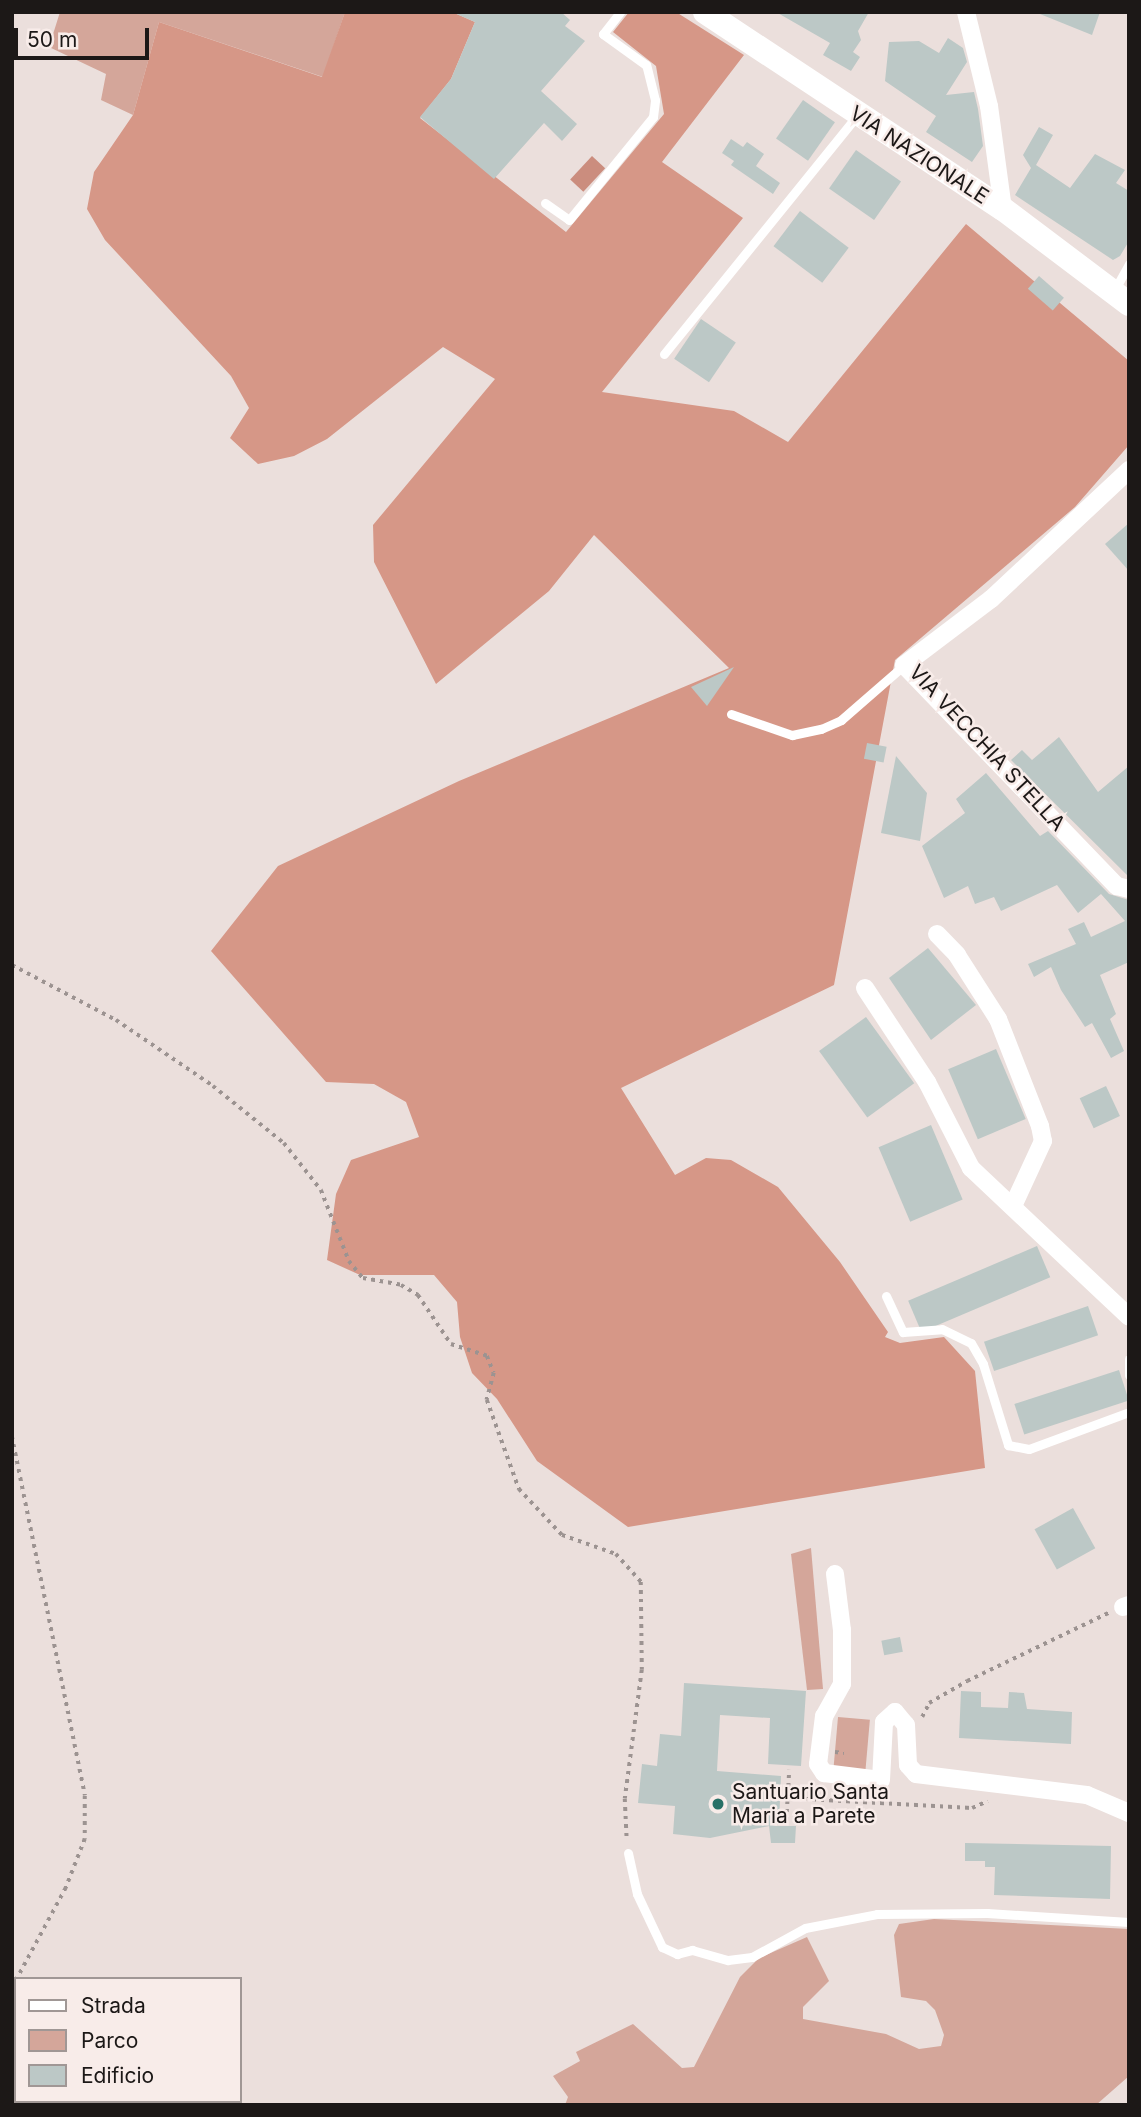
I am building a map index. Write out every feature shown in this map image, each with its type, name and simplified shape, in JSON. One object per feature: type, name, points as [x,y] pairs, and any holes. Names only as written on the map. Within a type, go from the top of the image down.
[{"type":"main road","name":"VIA NAZIONALE","points":[[705,12],[858,116],[1003,209],[1121,298]]},
{"type":"street","points":[[966,12],[989,106],[1003,209]]},
{"type":"street","name":"VIA VECCHIA STELLA","points":[[1129,470],[991,599],[904,665],[1117,886],[1129,889]]},
{"type":"street","points":[[937,934],[957,955],[998,1020],[1040,1126],[1043,1141],[1013,1206]]},
{"type":"street","points":[[865,988],[927,1082],[971,1168],[1129,1317]]},
{"type":"street","points":[[835,1574],[842,1630],[842,1684],[824,1716],[818,1764],[824,1773],[881,1780],[884,1722],[895,1712],[905,1721],[908,1765],[916,1774],[1087,1795],[1129,1813]]},
{"type":"lane","points":[[545,203],[569,220],[653,117],[655,100],[646,65],[603,34],[620,12]]},
{"type":"lane","points":[[664,354],[858,116]]},
{"type":"lane","points":[[1121,298],[1129,264]]},
{"type":"lane","points":[[731,715],[792,735],[821,729],[841,720],[904,665]]},
{"type":"lane","points":[[886,1296],[903,1332],[942,1329],[971,1343],[983,1364],[1008,1445],[1029,1449],[1129,1412]]},
{"type":"lane","points":[[1129,1359],[1129,1375]]},
{"type":"lane","points":[[628,1853],[637,1894],[662,1947],[677,1954],[710,1951],[728,1960],[752,1957],[805,1928],[877,1914],[987,1913],[1129,1923]]},
{"type":"path","points":[[12,965],[116,1020],[213,1086],[284,1143],[321,1190],[349,1261],[363,1278],[401,1285],[418,1295],[451,1344],[487,1356],[494,1373],[487,1399],[519,1489],[562,1535],[616,1554],[640,1582],[642,1670],[625,1799],[628,1853]]},
{"type":"path","points":[[12,1436],[85,1796],[85,1839],[66,1888],[18,1977]]},
{"type":"path","points":[[920,1723],[929,1703],[958,1686],[1126,1606]]},
{"type":"path","points":[[786,1821],[789,1770]]},
{"type":"path","points":[[787,1798],[972,1808]]},
{"type":"green space","points":[[60,12],[345,12],[323,77],[159,22],[133,115],[101,100],[106,74],[49,47]]},
{"type":"green space","points":[[811,1548],[823,1689],[807,1690],[791,1554]]},
{"type":"green space","points":[[838,1717],[870,1720],[865,1773],[833,1770]]},
{"type":"green space","points":[[934,1919],[1129,1929],[1129,2076],[1096,2105],[565,2105],[568,2097],[553,2076],[580,2061],[576,2052],[633,2024],[682,2068],[694,2067],[740,1977],[759,1958],[807,1937],[829,1981],[803,2007],[803,2019],[886,2034],[919,2049],[941,2046],[944,2035],[935,2010],[926,2001],[901,1997],[894,1935],[899,1924]]},
{"type":"shaded area","points":[[345,12],[452,12],[475,22],[451,79],[420,118],[566,232],[664,114],[656,66],[613,32],[629,12],[676,12],[744,55],[662,162],[743,218],[602,392],[734,411],[788,442],[966,224],[1129,361],[1129,445],[1075,507],[895,660],[834,985],[621,1088],[675,1175],[706,1158],[731,1160],[778,1187],[840,1262],[888,1332],[885,1337],[900,1343],[944,1337],[975,1371],[985,1468],[628,1527],[537,1461],[497,1399],[472,1373],[460,1337],[457,1302],[434,1275],[360,1275],[327,1260],[336,1194],[351,1160],[419,1137],[406,1102],[374,1084],[326,1082],[211,951],[278,866],[459,781],[729,668],[594,535],[549,591],[436,684],[374,562],[373,525],[495,379],[443,347],[327,439],[294,456],[258,464],[230,438],[249,408],[231,376],[105,240],[87,209],[94,172],[133,115],[159,22],[322,77]]},
{"type":"shaded area","points":[[592,156],[605,168],[583,192],[570,179]]},
{"type":"building","points":[[452,12],[561,12],[570,20],[565,26],[585,41],[541,91],[577,124],[562,141],[544,123],[494,179],[420,117],[451,79],[475,22]]},
{"type":"building","points":[[776,12],[869,12],[858,31],[861,40],[853,52],[860,57],[851,71],[823,55],[830,43]]},
{"type":"building","points":[[1035,12],[1100,12],[1092,35]]},
{"type":"building","points":[[948,38],[963,48],[967,62],[946,95],[974,92],[978,109],[983,146],[972,162],[926,132],[936,116],[885,81],[889,42],[919,41],[939,53]]},
{"type":"building","points":[[803,100],[835,122],[808,161],[776,139]]},
{"type":"building","points":[[1039,127],[1053,135],[1036,165],[1070,188],[1095,154],[1125,170],[1116,183],[1129,191],[1129,241],[1120,256],[1113,260],[1015,195],[1031,168],[1023,155]]},
{"type":"building","points":[[731,139],[743,147],[747,142],[764,154],[756,166],[780,183],[773,194],[731,165],[734,161],[722,153]]},
{"type":"building","points":[[856,150],[901,182],[874,220],[829,189]]},
{"type":"building","points":[[800,211],[849,248],[822,283],[774,246]]},
{"type":"building","points":[[1039,276],[1064,298],[1053,310],[1028,289]]},
{"type":"building","points":[[701,319],[736,342],[709,382],[674,359]]},
{"type":"building","points":[[1129,523],[1129,571],[1105,544]]},
{"type":"building","points":[[734,667],[707,706],[691,687]]},
{"type":"building","points":[[1059,737],[1098,792],[1129,766],[1129,877],[1011,760],[1022,750],[1032,760]]},
{"type":"building","points":[[867,743],[887,747],[884,763],[864,759]]},
{"type":"building","points":[[896,756],[927,793],[920,841],[881,833]]},
{"type":"building","points":[[986,773],[1040,836],[1048,831],[1109,894],[1129,900],[1129,962],[1100,975],[1116,1014],[1110,1019],[1124,1051],[1111,1058],[1092,1023],[1085,1027],[1061,990],[1051,967],[1034,977],[1028,964],[1076,944],[1068,929],[1084,922],[1091,937],[1125,921],[1101,894],[1078,913],[1057,885],[1001,911],[994,897],[975,904],[968,886],[944,898],[922,846],[965,813],[956,799]]},
{"type":"building","points":[[928,948],[976,1005],[931,1040],[889,978]]},
{"type":"building","points":[[866,1017],[914,1083],[867,1117],[819,1051]]},
{"type":"building","points":[[996,1049],[1026,1119],[978,1139],[948,1069]]},
{"type":"building","points":[[1106,1086],[1120,1116],[1094,1128],[1080,1098]]},
{"type":"building","points":[[931,1125],[963,1200],[910,1222],[879,1147]]},
{"type":"building","points":[[1037,1246],[1050,1277],[921,1332],[908,1301]]},
{"type":"building","points":[[1088,1306],[1098,1335],[994,1371],[984,1342]]},
{"type":"building","points":[[1119,1370],[1129,1400],[1024,1434],[1014,1404]]},
{"type":"building","points":[[1073,1508],[1095,1548],[1057,1570],[1035,1529]]},
{"type":"building","points":[[900,1637],[903,1652],[884,1655],[881,1641]]},
{"type":"building","points":[[684,1683],[806,1691],[801,1766],[768,1764],[770,1718],[720,1715],[717,1771],[781,1776],[779,1824],[772,1826],[796,1826],[795,1843],[771,1843],[769,1826],[710,1838],[673,1834],[675,1806],[638,1803],[642,1764],[657,1766],[660,1734],[681,1736]]},
{"type":"building","points":[[961,1691],[981,1692],[981,1707],[1008,1708],[1009,1692],[1024,1693],[1027,1709],[1072,1712],[1071,1744],[959,1738]]},
{"type":"building","points":[[965,1843],[1111,1846],[1110,1899],[994,1895],[995,1867],[985,1867],[985,1861],[965,1861]]},
{"type":"place","name":"Santuario Santa Maria a Parete","points":[[718,1804]]}]
